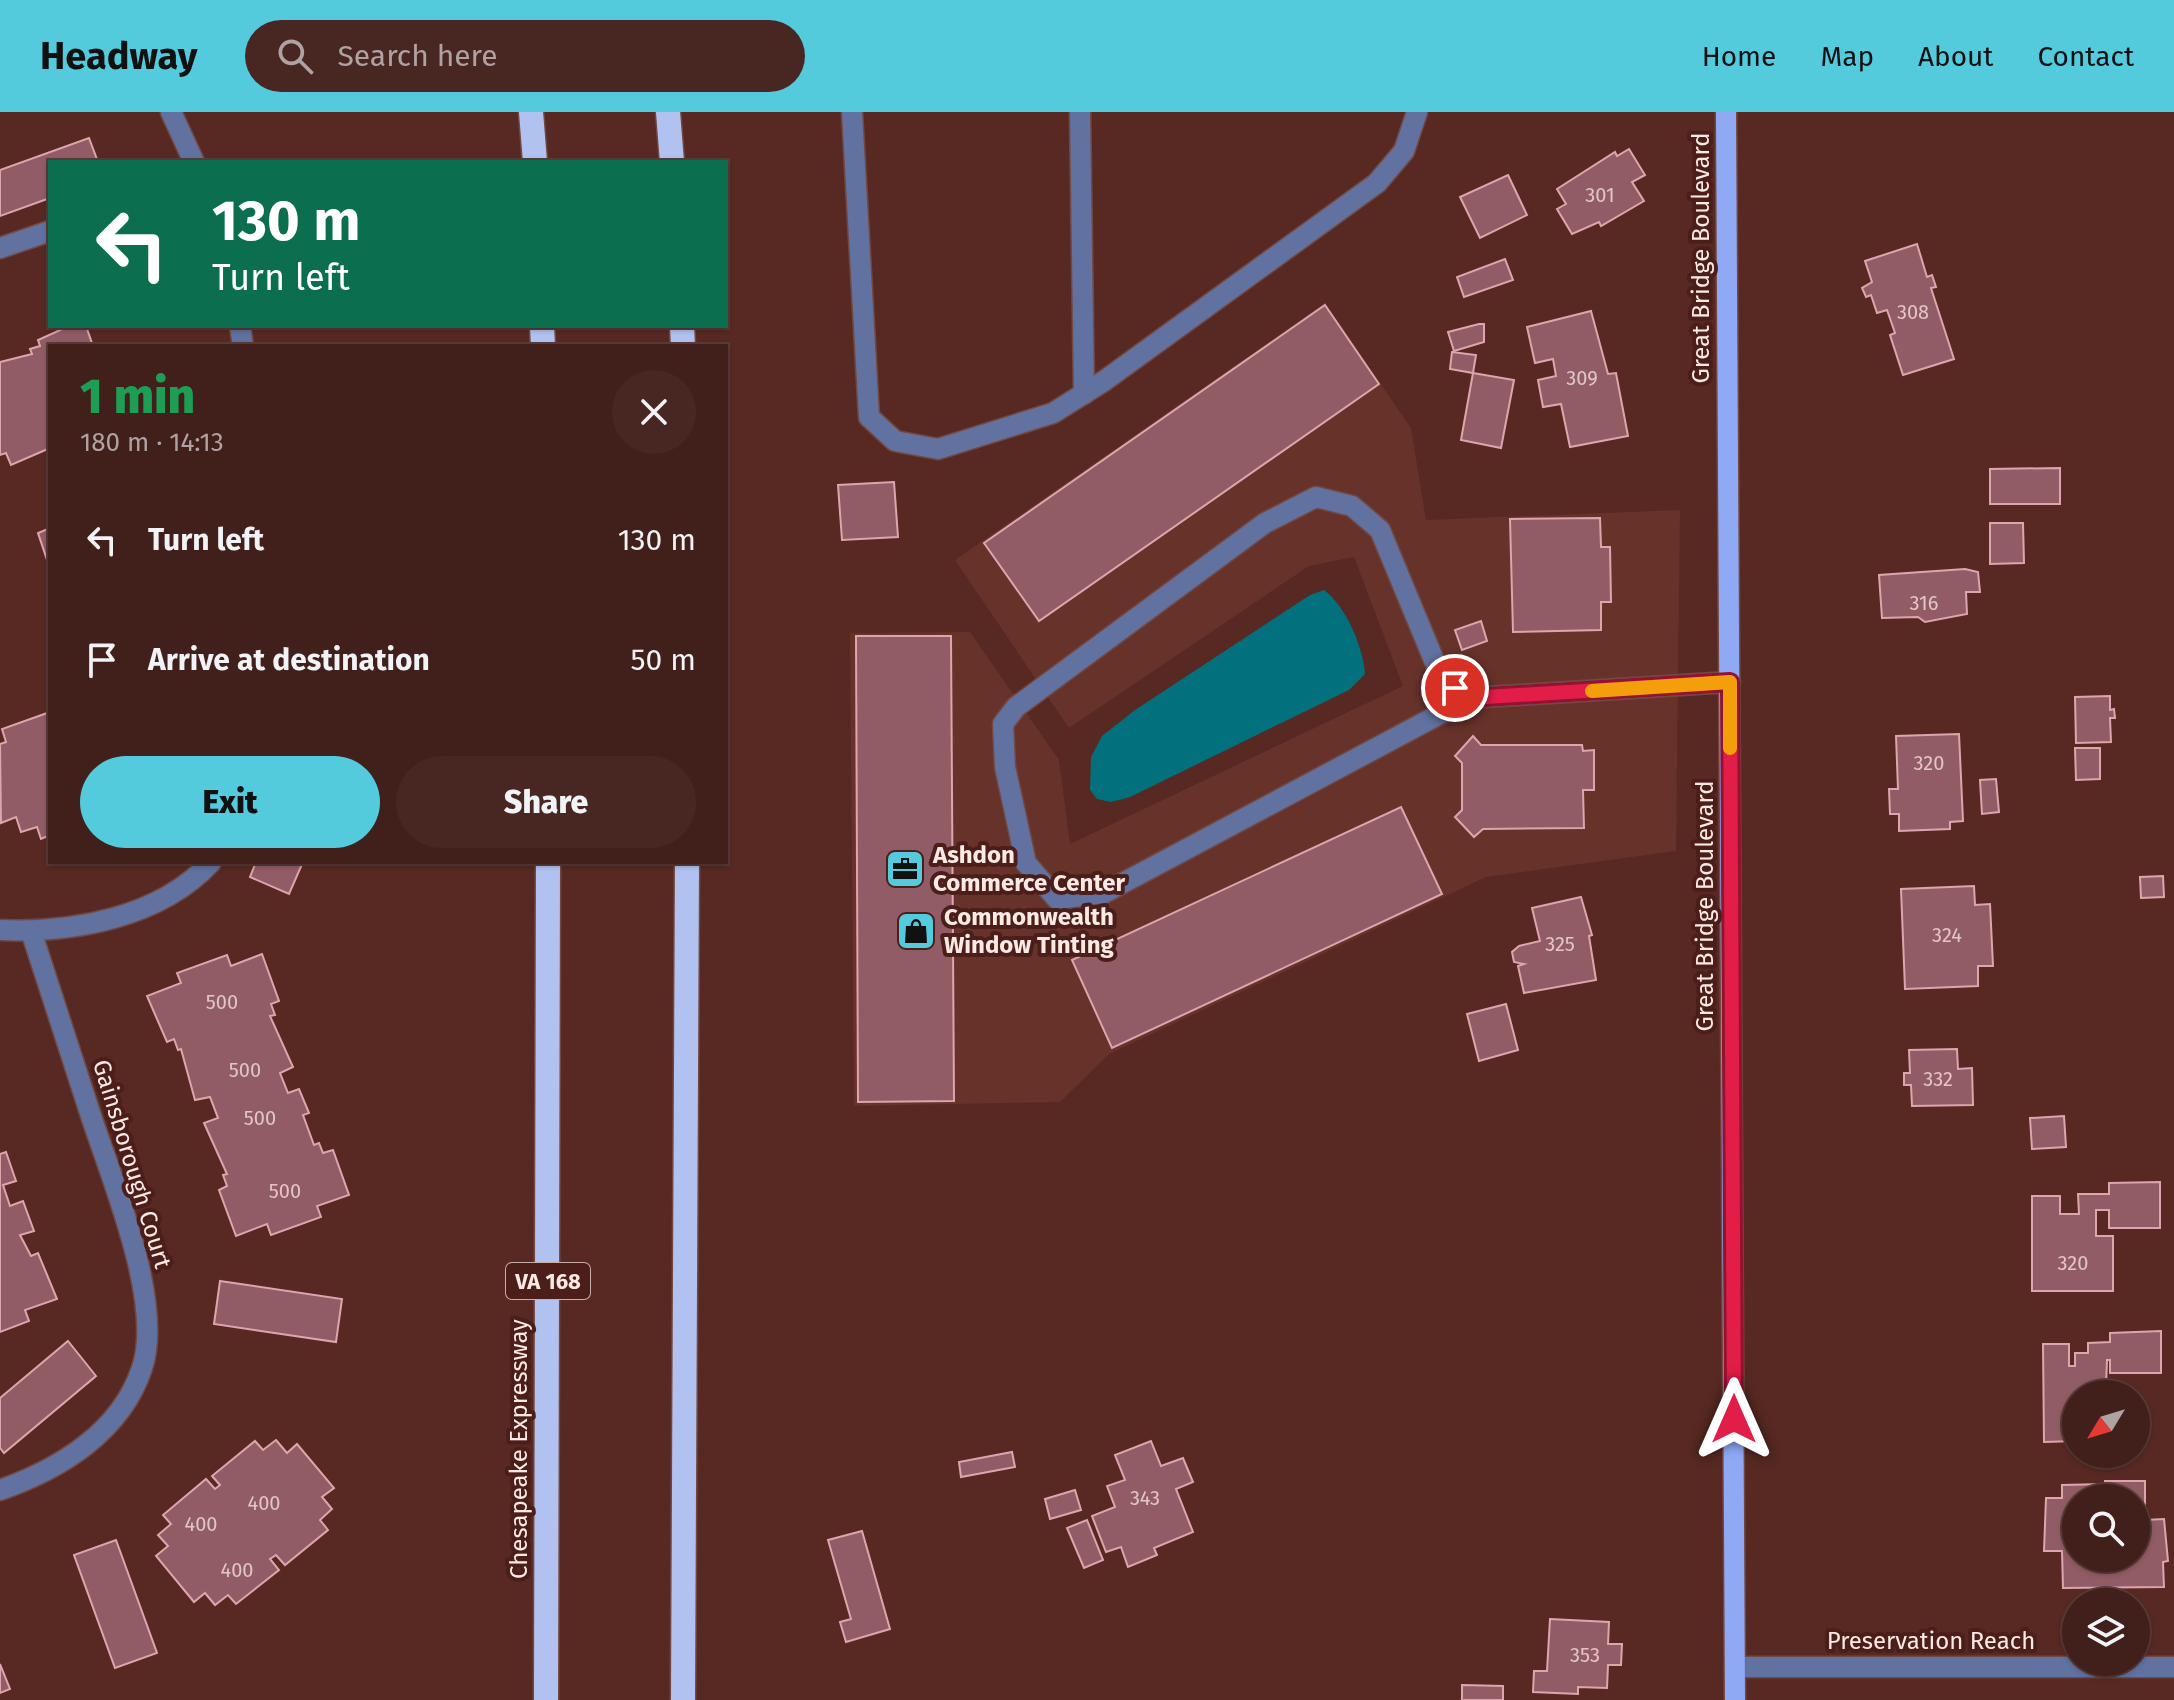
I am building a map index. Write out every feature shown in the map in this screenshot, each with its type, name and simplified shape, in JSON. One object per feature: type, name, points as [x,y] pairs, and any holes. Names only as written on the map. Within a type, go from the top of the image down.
[{"type":"highway","points":[[531,112],[535,160]]},
{"type":"highway","points":[[668,112],[672,160]]},
{"type":"highway","name":"Chesapeake Expressway","points":[[546,1700],[548,864]]},
{"type":"highway","points":[[683,1700],[687,864]]},
{"type":"main road","name":"Great Bridge Boulevard","points":[[1726,112],[1735,1700]]},
{"type":"street","points":[[171,112],[193,160]]},
{"type":"street","points":[[852,112],[869,417],[895,441],[938,449],[1053,413],[1084,394],[1377,183],[1404,151],[1417,112]]},
{"type":"street","points":[[1080,112],[1084,394]]},
{"type":"street","points":[[0,248],[48,232]]},
{"type":"street","points":[[1470,698],[1441,677],[1380,530],[1352,506],[1316,497],[1265,523],[1009,715],[1003,724],[1002,743],[1026,863],[1057,899],[1104,893],[1470,698],[1730,682]]},
{"type":"street","points":[[0,930],[31,931],[133,913],[171,895],[209,864]]},
{"type":"street","name":"Gainsborough Court","points":[[0,1490],[56,1465],[101,1433],[120,1412],[143,1368],[147,1331],[132,1242],[31,931]]},
{"type":"street","name":"Preservation Reach","points":[[1735,1667],[2174,1667]]},
{"type":"shaded area","points":[[1325,303],[1411,428],[1426,520],[1680,510],[1676,851],[1486,877],[1109,1054],[1060,1102],[854,1106],[850,633],[970,632],[1059,760],[1070,844],[1403,686],[1354,557],[1309,566],[1069,728],[955,560]]},
{"type":"water","points":[[1324,590],[1346,616],[1361,652],[1365,674],[1349,690],[1130,797],[1111,802],[1097,799],[1090,790],[1091,757],[1102,736],[1135,710],[1310,595]]},
{"type":"building","points":[[89,138],[97,160],[48,160],[48,199],[0,216],[0,170]]},
{"type":"building","points":[[1629,149],[1645,175],[1632,182],[1644,201],[1601,226],[1599,222],[1572,234],[1557,209],[1566,204],[1557,189],[1615,152],[1617,156]]},
{"type":"building","points":[[1508,175],[1527,215],[1480,238],[1460,197]]},
{"type":"building","points":[[1917,244],[1927,277],[1932,275],[1936,287],[1931,288],[1954,359],[1903,375],[1890,335],[1895,333],[1887,310],[1877,313],[1871,295],[1866,297],[1862,288],[1872,282],[1865,261]]},
{"type":"building","points":[[1505,259],[1513,280],[1464,297],[1457,277]]},
{"type":"building","points":[[1325,305],[1379,384],[1039,621],[984,543]]},
{"type":"building","points":[[1591,311],[1608,374],[1616,373],[1628,436],[1570,447],[1561,404],[1543,407],[1538,380],[1556,376],[1553,359],[1535,363],[1527,327]]},
{"type":"building","points":[[1484,324],[1484,342],[1454,351],[1448,332]]},
{"type":"building","points":[[65,328],[87,328],[92,344],[48,344],[48,449],[11,465],[6,453],[0,455],[0,362],[32,354],[30,349],[40,346],[38,340]]},
{"type":"building","points":[[1452,352],[1476,355],[1473,373],[1450,369]]},
{"type":"building","points":[[1473,373],[1514,380],[1501,448],[1461,440]]},
{"type":"building","points":[[2060,468],[2060,504],[1990,504],[1990,469]]},
{"type":"building","points":[[894,482],[898,537],[842,540],[838,485]]},
{"type":"building","points":[[1600,518],[1601,547],[1610,547],[1611,602],[1601,602],[1601,630],[1513,632],[1510,519]]},
{"type":"building","points":[[1990,523],[2023,523],[2024,563],[1990,564]]},
{"type":"building","points":[[48,529],[48,563],[38,533]]},
{"type":"building","points":[[1965,569],[1978,572],[1980,592],[1966,592],[1967,614],[1925,622],[1918,617],[1882,618],[1879,575]]},
{"type":"building","points":[[1481,621],[1487,641],[1462,650],[1455,630]]},
{"type":"building","name":"Ashdon Commerce Center","points":[[856,636],[951,636],[954,1101],[858,1102]]},
{"type":"building","points":[[2110,696],[2110,710],[2114,709],[2115,718],[2110,718],[2111,742],[2076,743],[2075,697]]},
{"type":"building","points":[[48,713],[48,836],[41,839],[37,827],[21,832],[16,817],[1,823],[0,744],[6,742],[2,729]]},
{"type":"building","points":[[1959,734],[1963,821],[1950,822],[1950,829],[1899,831],[1899,814],[1890,814],[1889,789],[1898,789],[1896,736]]},
{"type":"building","points":[[1473,736],[1481,745],[1582,745],[1583,751],[1594,750],[1594,790],[1583,790],[1584,828],[1483,829],[1474,837],[1455,817],[1462,810],[1462,763],[1455,756]]},
{"type":"building","points":[[2075,748],[2100,748],[2100,779],[2076,780]]},
{"type":"building","points":[[1996,779],[1999,812],[1982,814],[1980,780]]},
{"type":"building","points":[[1401,807],[1442,894],[1112,1048],[1072,960]]},
{"type":"building","points":[[255,864],[302,864],[289,894],[250,877]]},
{"type":"building","points":[[2163,876],[2164,897],[2141,898],[2140,877]]},
{"type":"building","points":[[1974,886],[1975,905],[1990,904],[1993,966],[1978,966],[1978,986],[1905,989],[1901,889]]},
{"type":"building","points":[[1581,897],[1592,935],[1589,936],[1596,980],[1524,993],[1518,966],[1524,964],[1514,962],[1512,952],[1519,946],[1540,941],[1532,908]]},
{"type":"building","points":[[262,954],[279,1001],[271,1004],[275,1015],[270,1016],[293,1067],[280,1073],[288,1093],[299,1089],[309,1113],[303,1115],[314,1145],[319,1143],[323,1153],[333,1150],[349,1195],[317,1206],[321,1217],[271,1235],[267,1224],[236,1236],[219,1190],[227,1186],[223,1175],[227,1174],[204,1123],[218,1118],[210,1097],[195,1100],[181,1049],[178,1050],[174,1039],[167,1042],[147,996],[181,983],[177,973],[227,955],[231,966]]},
{"type":"building","points":[[1506,1004],[1518,1050],[1479,1061],[1467,1014]]},
{"type":"building","points":[[1957,1049],[1958,1069],[1972,1068],[1973,1105],[1912,1106],[1911,1085],[1904,1085],[1904,1073],[1910,1073],[1909,1050]]},
{"type":"building","points":[[2064,1116],[2066,1147],[2032,1149],[2030,1118]]},
{"type":"building","points":[[6,1152],[16,1181],[3,1185],[10,1206],[23,1201],[34,1231],[20,1235],[31,1256],[38,1253],[57,1299],[25,1310],[29,1321],[0,1332],[0,1154]]},
{"type":"building","points":[[2160,1182],[2160,1228],[2109,1228],[2109,1210],[2096,1210],[2096,1236],[2113,1236],[2113,1291],[2032,1291],[2032,1196],[2060,1196],[2060,1214],[2079,1214],[2078,1194],[2109,1194],[2109,1183]]},
{"type":"building","points":[[220,1281],[342,1299],[336,1342],[214,1324]]},
{"type":"building","points":[[2161,1331],[2161,1373],[2110,1373],[2110,1360],[2107,1360],[2106,1380],[2062,1380],[2062,1441],[2044,1442],[2043,1344],[2069,1344],[2069,1366],[2075,1366],[2075,1353],[2088,1353],[2088,1343],[2110,1342],[2110,1333]]},
{"type":"building","points":[[68,1341],[96,1376],[4,1453],[0,1448],[0,1398]]},
{"type":"building","points":[[276,1440],[287,1453],[297,1444],[334,1488],[322,1497],[332,1509],[320,1520],[328,1530],[285,1565],[276,1555],[270,1559],[279,1570],[236,1604],[228,1595],[215,1605],[205,1593],[194,1602],[156,1556],[168,1546],[158,1535],[171,1524],[163,1515],[206,1479],[215,1489],[220,1485],[212,1476],[255,1441],[263,1450]]},
{"type":"building","points":[[1151,1441],[1161,1466],[1183,1458],[1193,1482],[1176,1489],[1193,1532],[1154,1548],[1157,1555],[1128,1567],[1121,1547],[1106,1552],[1092,1516],[1115,1507],[1107,1486],[1125,1480],[1115,1455]]},
{"type":"building","points":[[1012,1452],[1015,1467],[961,1477],[959,1462]]},
{"type":"building","points":[[2105,1481],[2145,1481],[2145,1484],[2105,1484]]},
{"type":"building","points":[[1075,1490],[1081,1510],[1050,1519],[1045,1499]]},
{"type":"building","points":[[2046,1498],[2062,1498],[2062,1551],[2044,1551]]},
{"type":"building","points":[[2164,1519],[2168,1561],[2163,1562],[2164,1587],[2063,1588],[2063,1572],[2150,1572],[2150,1520]]},
{"type":"building","points":[[1087,1520],[1103,1560],[1084,1568],[1067,1528]]},
{"type":"building","points":[[862,1531],[890,1629],[846,1642],[840,1622],[851,1619],[828,1540]]},
{"type":"building","points":[[116,1540],[157,1653],[115,1668],[74,1555]]},
{"type":"building","points":[[1550,1619],[1609,1622],[1608,1644],[1622,1644],[1621,1665],[1608,1665],[1607,1688],[1578,1687],[1578,1694],[1533,1692],[1534,1671],[1547,1671]]},
{"type":"building","points":[[0,1664],[10,1689],[0,1693]]},
{"type":"building","points":[[1462,1685],[1503,1686],[1503,1700],[1462,1700]]},
{"type":"slow traffic","points":[[1592,691],[1730,682],[1730,748]]},
{"type":"place","name":"Ashdon Commerce Center","points":[[905,869]]},
{"type":"place","name":"Commonwealth Window Tinting","points":[[916,931]]},
{"type":"route","points":[[1455,688],[1470,698],[1730,682],[1734,1419]]}]
